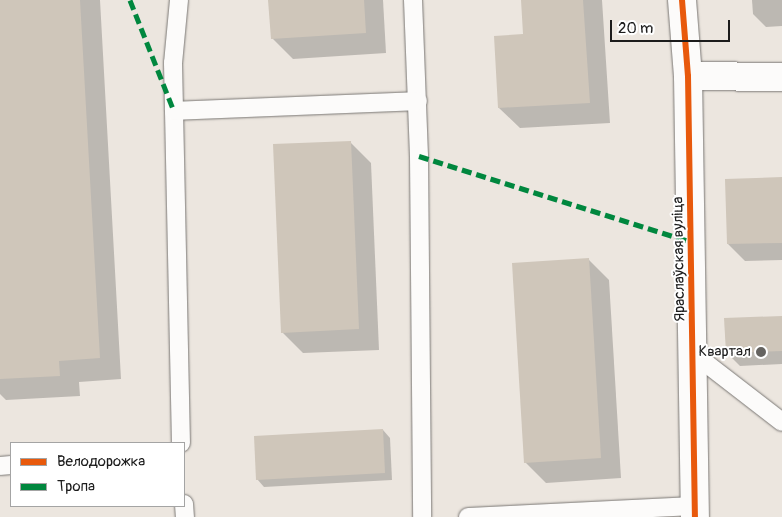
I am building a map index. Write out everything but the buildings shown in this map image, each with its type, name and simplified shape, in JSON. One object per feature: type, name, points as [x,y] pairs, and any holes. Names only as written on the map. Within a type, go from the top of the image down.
[{"type":"street","name":"Яраслаўская вуліца","points":[[682,0],[688,76],[694,354],[695,512]]},
{"type":"street","points":[[688,76],[782,77]]},
{"type":"lane","points":[[179,0],[174,111],[181,442]]},
{"type":"lane","points":[[413,0],[418,101],[422,517]]},
{"type":"lane","points":[[174,111],[418,101]]},
{"type":"lane","points":[[694,354],[782,422]]},
{"type":"lane","points":[[468,517],[695,512]]},
{"type":"marked path","points":[[130,0],[174,111]]},
{"type":"marked path","points":[[419,156],[692,242]]},
{"type":"cycle path","points":[[682,0],[688,76],[695,517]]},
{"type":"place","name":"Квартал","points":[[761,352]]}]
